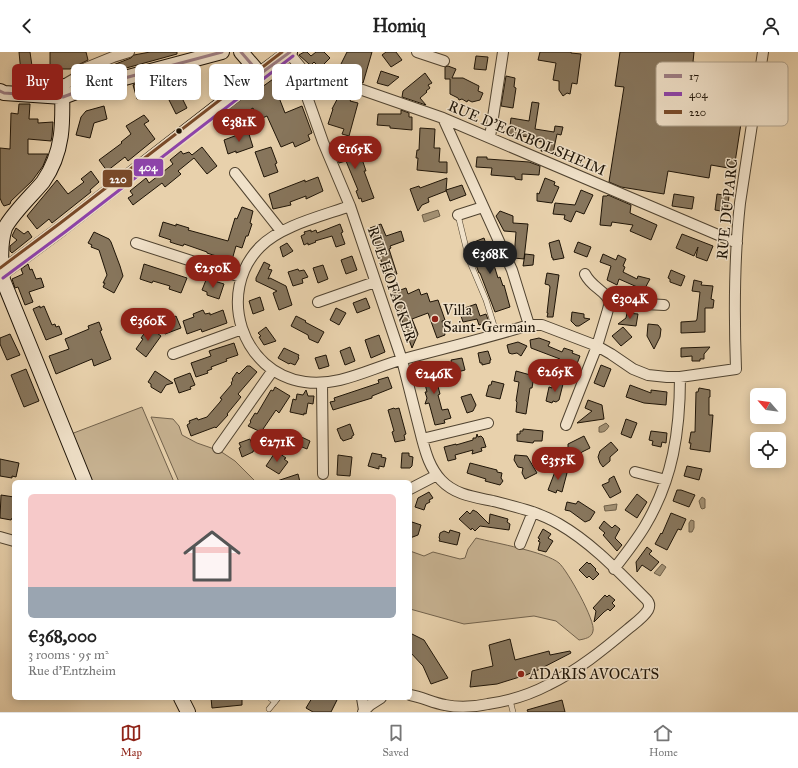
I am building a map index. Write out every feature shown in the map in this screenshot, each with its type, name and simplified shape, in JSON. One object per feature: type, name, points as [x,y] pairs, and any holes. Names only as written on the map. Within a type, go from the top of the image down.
[{"type":"main road","points":[[63,92],[87,88],[185,57],[222,52]]},
{"type":"main road","points":[[241,52],[251,64]]},
{"type":"main road","points":[[264,71],[289,52]]},
{"type":"main road","points":[[0,88],[6,86],[12,87]]},
{"type":"main road","points":[[0,91],[4,93],[12,93]]},
{"type":"main road","points":[[63,100],[61,139],[57,157],[49,174],[43,182],[3,227],[1,273],[84,480]]},
{"type":"main road","points":[[1,273],[68,224],[227,100]]},
{"type":"main road","points":[[182,700],[188,712]]},
{"type":"street","points":[[63,92],[86,68],[129,52]]},
{"type":"street","name":"RUE HOFACKER","points":[[289,52],[298,64]]},
{"type":"street","points":[[416,52],[444,62]]},
{"type":"street","points":[[490,138],[503,52]]},
{"type":"street","name":"RUE DU PARC","points":[[761,62],[763,52]]},
{"type":"street","name":"RUE D'ECKBOLSHEIM","points":[[362,90],[443,118],[737,243]]},
{"type":"street","name":"RUE HOFACKER","points":[[308,100],[323,142],[350,206],[402,360],[429,462],[437,475],[448,486],[460,493],[533,512],[553,520],[576,534],[646,599],[649,606],[645,613],[592,658],[558,680],[531,693],[510,700]]},
{"type":"street","points":[[443,118],[512,270],[529,325]]},
{"type":"street","name":"RUE DU PARC","points":[[680,377],[736,369],[734,302],[737,243],[740,203],[752,126]]},
{"type":"street","points":[[235,173],[281,231]]},
{"type":"street","points":[[350,206],[281,231],[274,235],[259,247],[251,257],[241,277],[237,308],[242,329],[254,352],[273,370],[295,380],[322,383],[343,379],[402,360],[529,325],[542,325],[597,346],[641,373],[657,376],[680,377],[680,405],[677,437],[666,480],[645,526],[614,569]]},
{"type":"street","points":[[458,215],[483,207]]},
{"type":"street","points":[[136,243],[241,277]]},
{"type":"street","points":[[566,425],[597,346],[610,302],[605,294],[588,280],[585,274]]},
{"type":"street","points":[[318,302],[376,282]]},
{"type":"street","points":[[610,302],[664,305]]},
{"type":"street","points":[[172,354],[242,329]]},
{"type":"street","points":[[218,448],[273,370]]},
{"type":"street","points":[[322,383],[323,474]]},
{"type":"street","points":[[422,439],[488,423]]},
{"type":"street","points":[[635,472],[666,480]]},
{"type":"street","points":[[412,488],[437,475]]},
{"type":"street","points":[[520,544],[533,512]]},
{"type":"street","points":[[0,537],[12,540]]},
{"type":"street","points":[[412,696],[444,705],[455,706],[479,706],[510,700]]},
{"type":"street","points":[[362,700],[364,711]]},
{"type":"street","points":[[364,711],[377,700]]},
{"type":"lane","points":[[458,215],[469,260],[486,300],[497,335]]},
{"type":"lane","points":[[269,709],[276,700]]},
{"type":"lane","points":[[510,700],[513,712]]},
{"type":"shaded area","points":[[438,210],[440,216],[424,222],[422,215]]},
{"type":"shaded area","points":[[142,407],[173,480],[89,480],[71,434]]},
{"type":"shaded area","points":[[151,417],[173,419],[179,426],[182,435],[197,443],[220,451],[235,461],[254,480],[178,480]]},
{"type":"shaded area","points":[[606,423],[609,426],[607,429],[604,432],[599,432],[599,427]]},
{"type":"shaded area","points":[[702,497],[705,499],[705,508],[702,509],[699,501]]},
{"type":"shaded area","points":[[617,504],[616,510],[605,511],[604,506]]},
{"type":"shaded area","points":[[691,520],[694,521],[694,528],[692,532],[689,532],[689,523]]},
{"type":"shaded area","points":[[476,538],[520,548],[543,555],[559,563],[574,585],[586,607],[593,625],[591,635],[588,638],[579,640],[556,621],[534,616],[464,624],[412,610],[412,552],[424,556],[433,552],[460,559],[465,558],[468,549]]},
{"type":"shaded area","points":[[662,564],[666,567],[660,576],[654,573]]},
{"type":"building","points":[[19,52],[30,52],[32,64],[20,64]]},
{"type":"building","points":[[50,52],[86,52],[88,60],[80,64],[71,64],[70,69],[63,69],[63,64],[50,64]]},
{"type":"building","points":[[150,52],[177,52],[177,54],[141,64],[135,64],[135,66],[127,68],[127,64],[116,64],[131,58],[134,55]]},
{"type":"building","points":[[307,52],[311,56],[316,52],[324,52],[330,58],[324,64],[316,64],[314,62],[309,64],[299,55]]},
{"type":"building","points":[[347,52],[372,52],[363,83],[362,64],[341,64]]},
{"type":"building","points":[[386,52],[396,52],[402,60],[391,67],[382,55]]},
{"type":"building","points":[[540,52],[571,52],[581,54],[577,84],[572,83],[570,94],[567,93],[563,96],[559,90],[559,81],[553,80],[556,63],[538,60]]},
{"type":"building","points":[[620,52],[694,52],[693,62],[656,62],[656,126],[741,126],[734,169],[711,165],[709,178],[668,171],[664,194],[621,187],[609,182],[624,87],[615,86]]},
{"type":"building","points":[[476,56],[488,57],[486,70],[474,69]]},
{"type":"building","points":[[448,66],[456,69],[452,78],[463,78],[479,86],[478,91],[483,93],[480,100],[472,102],[468,100],[467,102],[462,99],[459,100],[450,94],[450,79],[445,79],[445,67]]},
{"type":"building","points":[[381,71],[399,77],[388,86],[377,83]]},
{"type":"building","points":[[425,73],[432,83],[428,85],[430,88],[420,98],[426,105],[402,97],[403,91]]},
{"type":"building","points":[[506,76],[515,78],[514,87],[516,88],[513,108],[501,106]]},
{"type":"building","points":[[272,80],[272,100],[280,100],[285,113],[302,106],[312,133],[308,135],[310,140],[295,147],[293,142],[281,147],[267,116],[258,120],[253,108],[220,127],[214,120],[241,100],[264,100],[264,86]]},
{"type":"building","points":[[169,100],[183,100],[187,108],[176,114]]},
{"type":"building","points":[[337,100],[351,100],[358,103],[349,136],[342,134],[344,129],[328,124],[332,109]]},
{"type":"building","points":[[532,102],[539,103],[535,129],[554,132],[555,126],[563,127],[561,135],[557,134],[553,153],[541,151],[543,142],[528,140],[529,137],[509,134],[511,118],[529,121]]},
{"type":"building","points":[[19,104],[30,104],[29,119],[38,119],[38,123],[53,122],[52,136],[51,141],[28,139],[28,154],[48,154],[43,166],[32,181],[11,201],[10,204],[4,206],[0,198],[0,148],[10,149],[11,113],[18,114]]},
{"type":"building","points":[[104,106],[107,119],[94,123],[90,138],[76,135],[81,117],[86,111]]},
{"type":"building","points":[[401,110],[409,113],[409,117],[412,117],[412,130],[377,125],[378,114],[401,114]]},
{"type":"building","points":[[144,115],[149,121],[144,124],[155,139],[128,161],[125,157],[107,171],[99,160],[122,143],[121,142],[131,134],[126,126]]},
{"type":"building","points":[[420,128],[435,129],[434,148],[440,148],[439,162],[447,162],[447,173],[417,170],[418,158],[416,158],[417,150],[419,150]]},
{"type":"building","points":[[248,131],[253,147],[228,154],[224,140]]},
{"type":"building","points":[[354,142],[352,148],[356,158],[361,156],[366,171],[364,171],[374,198],[362,202],[361,198],[359,199],[356,191],[358,190],[346,161],[339,163],[334,148]]},
{"type":"building","points":[[202,147],[217,166],[207,174],[194,158],[178,171],[181,174],[165,187],[162,183],[133,205],[128,198],[133,195],[130,191],[146,178],[149,183],[173,164],[170,160],[181,151],[183,154],[189,152],[192,155]]},
{"type":"building","points":[[271,147],[277,163],[275,164],[278,172],[264,177],[255,152]]},
{"type":"building","points":[[477,157],[529,162],[540,166],[539,175],[522,174],[522,180],[515,179],[515,177],[491,175],[492,168],[476,167]]},
{"type":"building","points":[[91,171],[99,182],[90,190],[91,192],[52,223],[49,219],[37,229],[27,216],[57,180],[68,194],[84,182],[81,179]]},
{"type":"building","points":[[318,177],[323,191],[306,199],[306,196],[290,202],[291,205],[273,209],[269,194],[305,180],[305,182]]},
{"type":"building","points":[[447,178],[446,191],[428,198],[429,202],[422,205],[418,211],[410,189],[419,186],[420,188]]},
{"type":"building","points":[[545,178],[555,182],[554,185],[559,187],[552,203],[537,201],[537,193],[539,194]]},
{"type":"building","points":[[462,185],[466,195],[450,201],[446,190]]},
{"type":"building","points":[[581,190],[593,195],[584,214],[576,211],[571,222],[564,219],[565,215],[553,214],[555,203],[575,205]]},
{"type":"building","points":[[674,194],[694,197],[692,209],[672,206]]},
{"type":"building","points":[[717,194],[729,196],[727,212],[715,210]]},
{"type":"building","points":[[608,195],[631,205],[630,213],[657,225],[651,240],[630,231],[633,225],[612,222],[611,226],[600,225],[603,196]]},
{"type":"building","points":[[242,207],[253,211],[250,223],[252,224],[242,248],[236,246],[232,260],[207,253],[184,244],[183,246],[176,244],[170,242],[171,240],[159,236],[163,222],[176,226],[176,224],[189,228],[188,230],[228,241],[235,218],[237,219]]},
{"type":"building","points":[[500,211],[513,216],[513,223],[528,224],[524,259],[514,258],[516,232],[504,231],[496,216]]},
{"type":"building","points":[[340,224],[343,232],[341,233],[345,244],[336,247],[332,236],[315,241],[316,242],[308,245],[308,243],[304,245],[301,236],[305,234],[304,232],[316,230],[317,233]]},
{"type":"building","points":[[381,224],[386,236],[401,231],[404,241],[390,246],[391,248],[389,249],[397,274],[387,278],[370,228]]},
{"type":"building","points":[[16,228],[24,234],[28,231],[32,237],[12,253],[10,251],[10,246],[17,240],[12,236]]},
{"type":"building","points":[[94,232],[109,239],[120,266],[123,276],[114,293],[103,287],[105,283],[103,283],[107,275],[99,250],[91,247],[92,245],[88,243]]},
{"type":"building","points":[[682,234],[713,246],[707,261],[696,257],[698,247],[694,256],[676,248]]},
{"type":"building","points":[[484,238],[498,278],[500,277],[503,286],[504,285],[510,307],[495,312],[469,244]]},
{"type":"building","points":[[559,240],[564,258],[553,260],[549,243]]},
{"type":"building","points":[[578,242],[591,247],[587,257],[574,252]]},
{"type":"building","points":[[287,243],[293,251],[283,257],[280,247]]},
{"type":"building","points":[[525,254],[534,255],[533,265],[523,266]]},
{"type":"building","points":[[603,254],[616,260],[618,255],[626,259],[623,266],[625,267],[623,272],[637,279],[638,276],[650,279],[644,290],[619,279],[617,285],[607,280],[611,266],[600,262]]},
{"type":"building","points":[[352,256],[357,270],[346,274],[341,260]]},
{"type":"building","points":[[264,262],[270,265],[268,269],[272,270],[268,279],[270,278],[286,286],[292,305],[279,310],[273,293],[277,291],[256,281]]},
{"type":"building","points":[[28,264],[36,279],[41,278],[44,287],[29,292],[33,302],[25,305],[18,287],[15,288],[12,279],[23,274],[21,269]]},
{"type":"building","points":[[144,264],[187,278],[181,293],[169,289],[170,286],[140,279]]},
{"type":"building","points":[[323,265],[328,279],[318,283],[313,268]]},
{"type":"building","points":[[298,269],[299,271],[304,270],[308,277],[302,279],[303,283],[293,286],[288,272]]},
{"type":"building","points":[[671,270],[685,276],[681,286],[670,282],[670,279],[668,278]]},
{"type":"building","points":[[547,273],[559,275],[553,317],[547,317],[550,287],[549,285],[545,284]]},
{"type":"building","points":[[206,280],[224,284],[219,299],[207,295],[207,292],[202,290]]},
{"type":"building","points":[[694,280],[702,282],[701,285],[713,286],[711,299],[714,300],[713,308],[705,308],[705,332],[681,333],[681,322],[696,321],[697,319],[700,292],[692,291]]},
{"type":"building","points":[[406,288],[408,294],[419,289],[421,295],[427,293],[430,302],[438,300],[445,320],[442,321],[445,335],[437,338],[428,313],[412,319],[418,334],[412,348],[392,293]]},
{"type":"building","points":[[260,297],[264,310],[253,314],[249,301]]},
{"type":"building","points":[[366,298],[370,308],[357,313],[353,303]]},
{"type":"building","points":[[476,304],[480,316],[486,314],[489,322],[479,325],[477,319],[463,322],[459,310]]},
{"type":"building","points":[[40,306],[40,308],[44,306],[52,325],[55,324],[56,327],[59,326],[62,334],[46,340],[33,309]]},
{"type":"building","points":[[336,308],[346,313],[339,325],[330,320]]},
{"type":"building","points":[[203,310],[205,314],[210,313],[210,315],[223,310],[227,323],[202,332],[201,329],[187,334],[183,321],[194,317],[193,314]]},
{"type":"building","points":[[572,312],[584,314],[584,318],[590,319],[579,326],[576,326],[571,321]]},
{"type":"building","points":[[627,313],[638,314],[636,326],[618,324],[626,318]]},
{"type":"building","points":[[172,316],[172,318],[176,316],[181,328],[165,334],[160,322],[164,321],[163,318]]},
{"type":"building","points":[[296,316],[324,332],[318,343],[309,339],[308,335],[291,326]]},
{"type":"building","points":[[99,322],[102,330],[100,331],[111,359],[94,366],[92,359],[56,374],[49,356],[69,349],[65,339],[89,329],[88,326]]},
{"type":"building","points":[[648,324],[658,325],[661,329],[660,337],[654,349],[647,336]]},
{"type":"building","points":[[266,327],[276,341],[264,345],[259,337],[261,336],[258,333]]},
{"type":"building","points":[[623,327],[632,337],[621,346],[612,336]]},
{"type":"building","points":[[150,328],[161,336],[146,357],[136,349],[143,339],[141,338]]},
{"type":"building","points":[[10,334],[20,355],[7,360],[0,344],[0,338]]},
{"type":"building","points":[[379,335],[385,352],[371,358],[365,340]]},
{"type":"building","points":[[539,338],[550,342],[548,346],[562,352],[564,348],[573,351],[572,353],[580,356],[575,369],[561,364],[562,361],[559,360],[560,359],[531,348],[530,340]]},
{"type":"building","points":[[518,342],[527,346],[521,356],[517,353],[509,353],[507,345]]},
{"type":"building","points":[[234,343],[238,355],[226,359],[227,361],[211,367],[212,369],[207,371],[208,373],[196,377],[191,363],[211,356],[209,351]]},
{"type":"building","points":[[350,347],[355,361],[345,365],[340,351]]},
{"type":"building","points":[[710,347],[704,354],[704,359],[700,359],[700,361],[692,361],[692,356],[681,357],[681,348]]},
{"type":"building","points":[[284,348],[299,355],[295,365],[289,364],[278,358]]},
{"type":"building","points":[[488,351],[491,360],[490,363],[482,365],[482,363],[480,363],[478,353]]},
{"type":"building","points":[[326,355],[329,366],[319,369],[315,358]]},
{"type":"building","points":[[462,358],[465,370],[454,373],[451,360]]},
{"type":"building","points":[[436,364],[438,374],[435,375],[442,410],[448,409],[451,418],[444,420],[445,423],[435,425],[429,403],[425,404],[427,398],[425,392],[427,392],[421,368]]},
{"type":"building","points":[[601,365],[611,369],[604,387],[594,383]]},
{"type":"building","points":[[247,366],[250,366],[257,372],[238,394],[241,397],[227,414],[228,415],[216,428],[215,427],[191,436],[187,425],[190,423],[189,421],[207,417],[220,402],[222,399],[220,398],[232,384],[232,379],[237,372],[239,374]]},
{"type":"building","points":[[26,369],[39,401],[24,407],[11,375]]},
{"type":"building","points":[[155,371],[173,383],[166,385],[161,393],[151,387],[151,384],[148,382]]},
{"type":"building","points":[[516,371],[534,376],[532,388],[530,388],[526,414],[516,412],[519,382],[514,381]]},
{"type":"building","points":[[190,373],[195,385],[190,387],[191,389],[179,393],[174,379]]},
{"type":"building","points":[[388,377],[392,388],[372,396],[372,398],[333,410],[330,402],[335,401],[334,398],[379,383],[378,380]]},
{"type":"building","points":[[492,381],[504,384],[500,399],[486,396],[489,385],[491,385]]},
{"type":"building","points":[[554,381],[563,384],[559,400],[556,402],[553,401],[552,403],[546,401],[549,387],[552,388]]},
{"type":"building","points":[[630,385],[651,393],[651,390],[667,392],[666,405],[644,403],[626,397]]},
{"type":"building","points":[[275,387],[290,396],[279,413],[276,410],[261,432],[248,426],[255,413],[257,414],[271,390],[273,391]]},
{"type":"building","points":[[699,388],[710,390],[709,415],[713,415],[710,452],[690,449],[691,443],[689,443],[691,432],[695,432],[696,392],[698,392]]},
{"type":"building","points":[[306,390],[308,396],[314,396],[313,404],[308,403],[306,414],[304,413],[304,415],[290,412],[293,399],[296,400],[297,394],[303,395]]},
{"type":"building","points":[[471,394],[476,405],[473,411],[467,413],[461,397]]},
{"type":"building","points":[[588,400],[602,405],[604,419],[577,423],[592,411],[585,408]]},
{"type":"building","points":[[399,408],[406,434],[404,435],[405,440],[395,442],[392,432],[394,431],[388,410]]},
{"type":"building","points":[[626,419],[637,423],[631,438],[621,434]]},
{"type":"building","points":[[350,424],[354,435],[352,438],[343,441],[337,429]]},
{"type":"building","points":[[523,429],[543,431],[542,441],[534,441],[533,443],[517,441],[517,434],[520,434],[520,431],[523,431]]},
{"type":"building","points":[[651,431],[667,433],[666,443],[662,442],[661,447],[652,445],[653,441],[649,440]]},
{"type":"building","points":[[295,434],[310,441],[307,449],[302,447],[300,449],[291,445]]},
{"type":"building","points":[[477,434],[478,437],[481,436],[483,438],[486,447],[481,448],[482,451],[472,454],[473,450],[455,455],[456,459],[448,461],[444,447],[473,440],[473,438],[476,438]]},
{"type":"building","points":[[584,436],[590,448],[582,452],[577,457],[574,452],[571,453],[568,444]]},
{"type":"building","points":[[250,439],[254,451],[242,457],[239,443]]},
{"type":"building","points":[[611,442],[618,450],[610,457],[610,461],[603,467],[598,457],[600,451]]},
{"type":"building","points":[[276,451],[286,458],[284,459],[288,462],[279,474],[266,466]]},
{"type":"building","points":[[372,453],[382,455],[381,457],[386,458],[384,467],[379,466],[379,469],[368,466]]},
{"type":"building","points":[[402,453],[409,453],[409,456],[413,457],[412,466],[410,468],[401,468]]},
{"type":"building","points":[[338,455],[352,457],[350,476],[337,475]]},
{"type":"building","points":[[515,455],[527,456],[537,473],[525,479],[522,473],[523,468],[518,467],[514,460]]},
{"type":"building","points":[[0,459],[19,463],[16,477],[12,476],[12,478],[0,476]]},
{"type":"building","points":[[470,463],[497,470],[497,472],[502,473],[501,478],[503,481],[500,485],[485,481],[486,479],[467,473]]},
{"type":"building","points":[[687,466],[702,469],[699,480],[684,476]]},
{"type":"building","points":[[556,469],[567,473],[562,492],[557,490],[556,493],[548,490]]},
{"type":"building","points":[[298,474],[300,480],[280,480]]},
{"type":"building","points":[[614,476],[621,492],[610,498],[602,485],[609,482],[609,479]]},
{"type":"building","points":[[677,490],[695,495],[689,507],[673,501]]},
{"type":"building","points":[[429,492],[433,498],[426,504],[424,510],[415,507],[418,498]]},
{"type":"building","points":[[637,494],[647,502],[637,518],[625,510]]},
{"type":"building","points":[[1,495],[12,497],[11,520],[0,518]]},
{"type":"building","points":[[578,501],[595,512],[590,520],[585,522],[570,511],[565,510],[567,502],[576,504]]},
{"type":"building","points":[[473,510],[489,524],[490,514],[508,519],[507,522],[510,524],[509,530],[480,526],[475,531],[472,528],[471,530],[459,519],[467,511],[470,514]]},
{"type":"building","points":[[671,513],[686,519],[681,530],[678,529],[667,550],[655,544],[661,533],[662,534]]},
{"type":"building","points":[[604,521],[612,528],[615,525],[620,529],[615,538],[622,545],[617,551],[603,535],[605,533],[599,528]]},
{"type":"building","points":[[412,522],[421,525],[418,535],[412,537]]},
{"type":"building","points":[[543,529],[551,534],[548,538],[553,541],[546,552],[538,550],[540,542],[538,541],[540,539],[538,538]]},
{"type":"building","points":[[450,530],[460,533],[457,545],[439,541],[440,533],[444,531],[449,533]]},
{"type":"building","points":[[647,547],[652,551],[649,554],[659,562],[651,571],[642,565],[637,572],[636,562]]},
{"type":"building","points":[[587,562],[596,569],[595,570],[599,574],[593,580],[589,576],[587,578],[579,570]]},
{"type":"building","points":[[605,595],[607,597],[609,595],[615,600],[612,603],[615,606],[610,611],[608,609],[604,612],[594,622],[596,611],[593,608]]},
{"type":"building","points":[[412,634],[424,640],[448,678],[431,684],[423,666],[412,654]]},
{"type":"building","points":[[510,639],[515,660],[549,651],[550,655],[570,651],[571,653],[526,675],[497,684],[470,687],[472,671],[493,666],[489,645]]},
{"type":"building","points":[[211,700],[242,700],[242,705],[212,708]]},
{"type":"building","points":[[311,700],[337,700],[331,712],[313,712],[306,708]]},
{"type":"building","points":[[562,700],[565,712],[528,712],[527,710]]},
{"type":"transit line","name":"17","points":[[0,91],[4,93],[63,97],[87,88],[222,52]]},
{"type":"transit line","name":"17","points":[[241,52],[260,74],[290,52]]},
{"type":"transit line","name":"220","points":[[0,268],[282,52]]},
{"type":"transit line","name":"404","points":[[3,278],[293,56]]},
{"type":"place","name":"Villa Saint-Germain","points":[[435,319]]},
{"type":"place","name":"ADARIS AVOCATS","points":[[521,674]]}]
